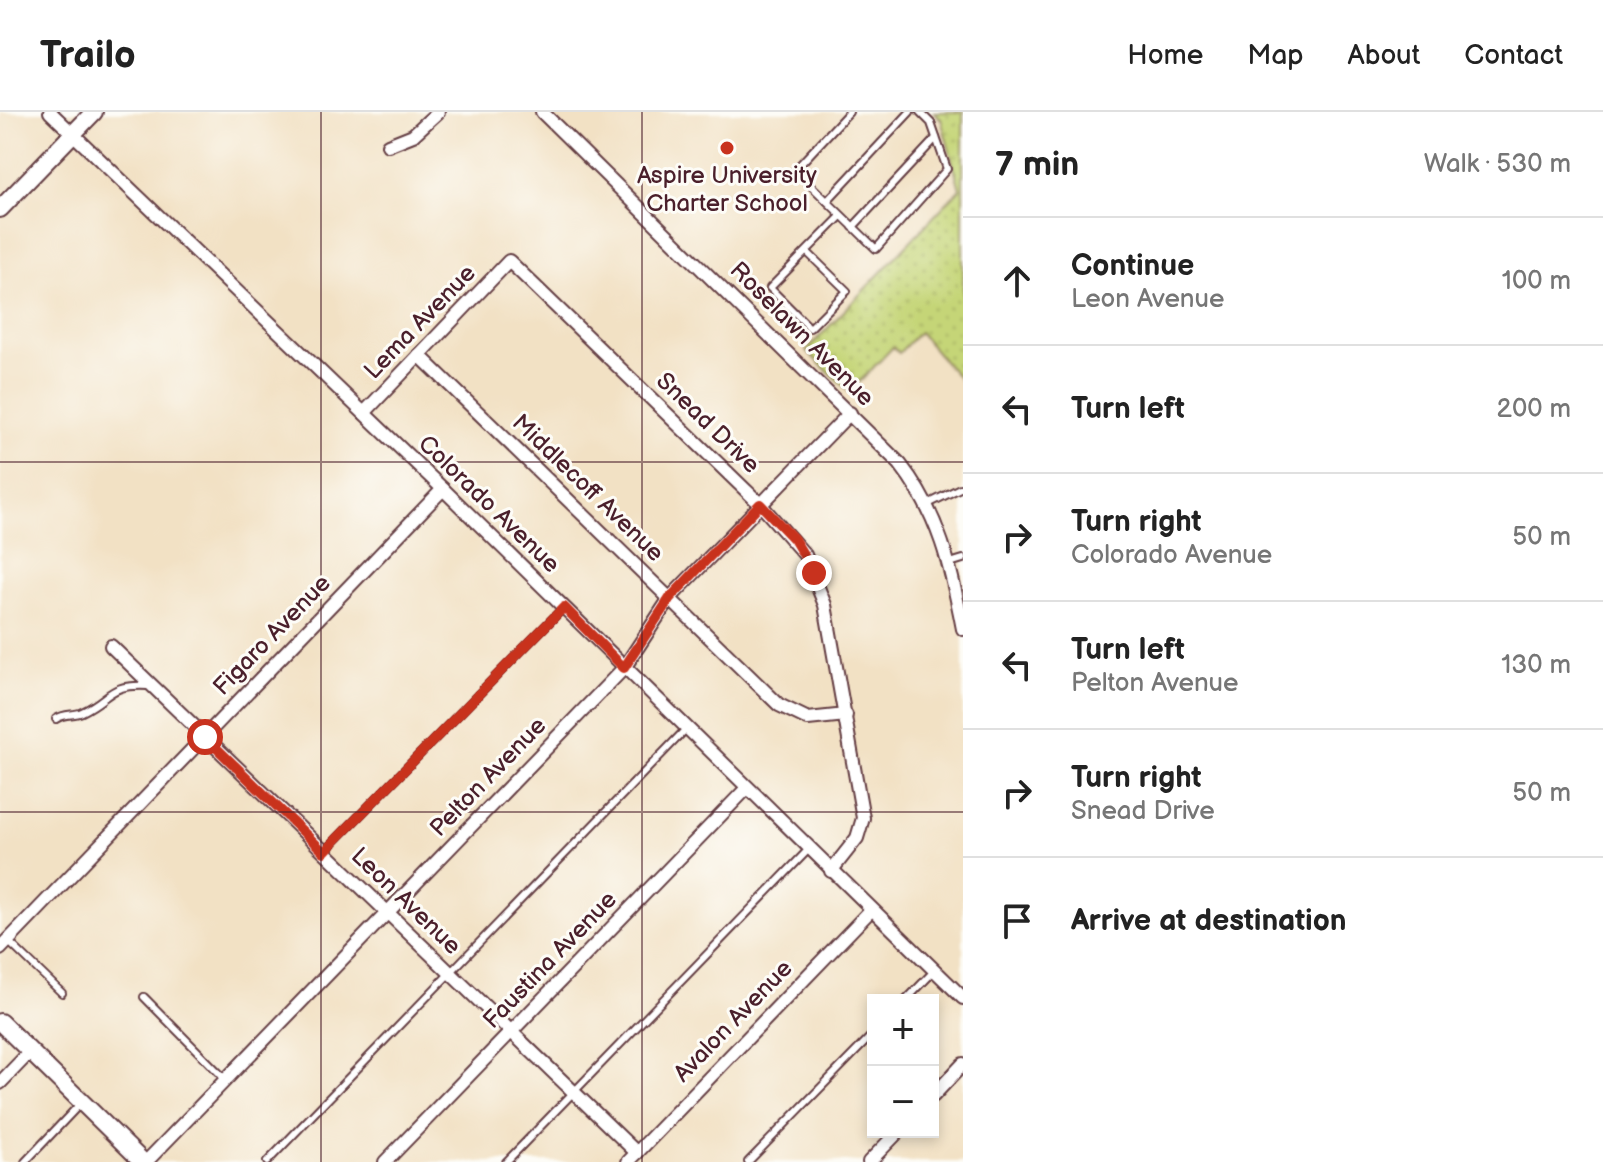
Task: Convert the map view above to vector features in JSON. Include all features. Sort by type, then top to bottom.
[{"type":"street","name":"Colorado Avenue","points":[[50,112],[443,489],[963,998]]},
{"type":"street","points":[[0,209],[94,112]]},
{"type":"street","points":[[388,145],[413,135],[438,112]]},
{"type":"street","name":"Roselawn Avenue","points":[[542,112],[900,464],[928,504],[956,561],[963,629]]},
{"type":"street","name":"Lema Avenue","points":[[364,413],[509,261]]},
{"type":"street","name":"Snead Drive","points":[[509,261],[760,504],[794,539],[814,573],[825,605],[863,818],[857,838],[831,871]]},
{"type":"street","name":"Middlecoff Avenue","points":[[419,355],[787,710],[808,719],[846,715]]},
{"type":"street","name":"Pelton Avenue","points":[[144,1162],[624,668],[670,598],[850,413]]},
{"type":"street","name":"Figaro Avenue","points":[[4,945],[443,489]]},
{"type":"street","name":"Leon Avenue","points":[[111,646],[573,1092],[633,1157]]},
{"type":"street","name":"Faustina Avenue","points":[[385,1162],[747,788]]},
{"type":"street","name":"Avalon Avenue","points":[[633,1157],[871,910]]},
{"type":"street","points":[[0,1022],[28,1054],[144,1162]]},
{"type":"street","points":[[0,1083],[28,1054]]},
{"type":"street","points":[[939,1090],[963,1064]]},
{"type":"street","points":[[869,1162],[892,1138]]},
{"type":"lane","points":[[849,112],[795,170],[876,249],[947,169],[931,123],[920,112]]},
{"type":"lane","points":[[827,201],[910,112]]},
{"type":"lane","points":[[853,227],[936,138]]},
{"type":"lane","points":[[807,252],[847,291],[810,328],[770,288],[841,216]]},
{"type":"lane","points":[[928,504],[960,488]]},
{"type":"lane","points":[[324,852],[564,607]]},
{"type":"lane","points":[[56,719],[79,714],[116,688],[152,686]]},
{"type":"lane","points":[[267,1162],[686,729]]},
{"type":"lane","points":[[506,1162],[809,849]]},
{"type":"lane","points":[[4,945],[62,993]]},
{"type":"lane","points":[[912,994],[935,970]]},
{"type":"lane","points":[[144,997],[225,1079]]},
{"type":"lane","points":[[748,1162],[867,1040]]},
{"type":"lane","points":[[25,1162],[80,1104]]},
{"type":"green space","points":[[934,112],[963,112],[963,383],[919,332],[899,353],[893,347],[850,392],[806,351],[960,189],[941,119]]},
{"type":"place","name":"Aspire University Charter School","points":[[727,148]]},
{"type":"route","points":[[205,737],[324,852],[564,607],[624,668],[670,598],[760,504],[794,539],[814,573]]}]
